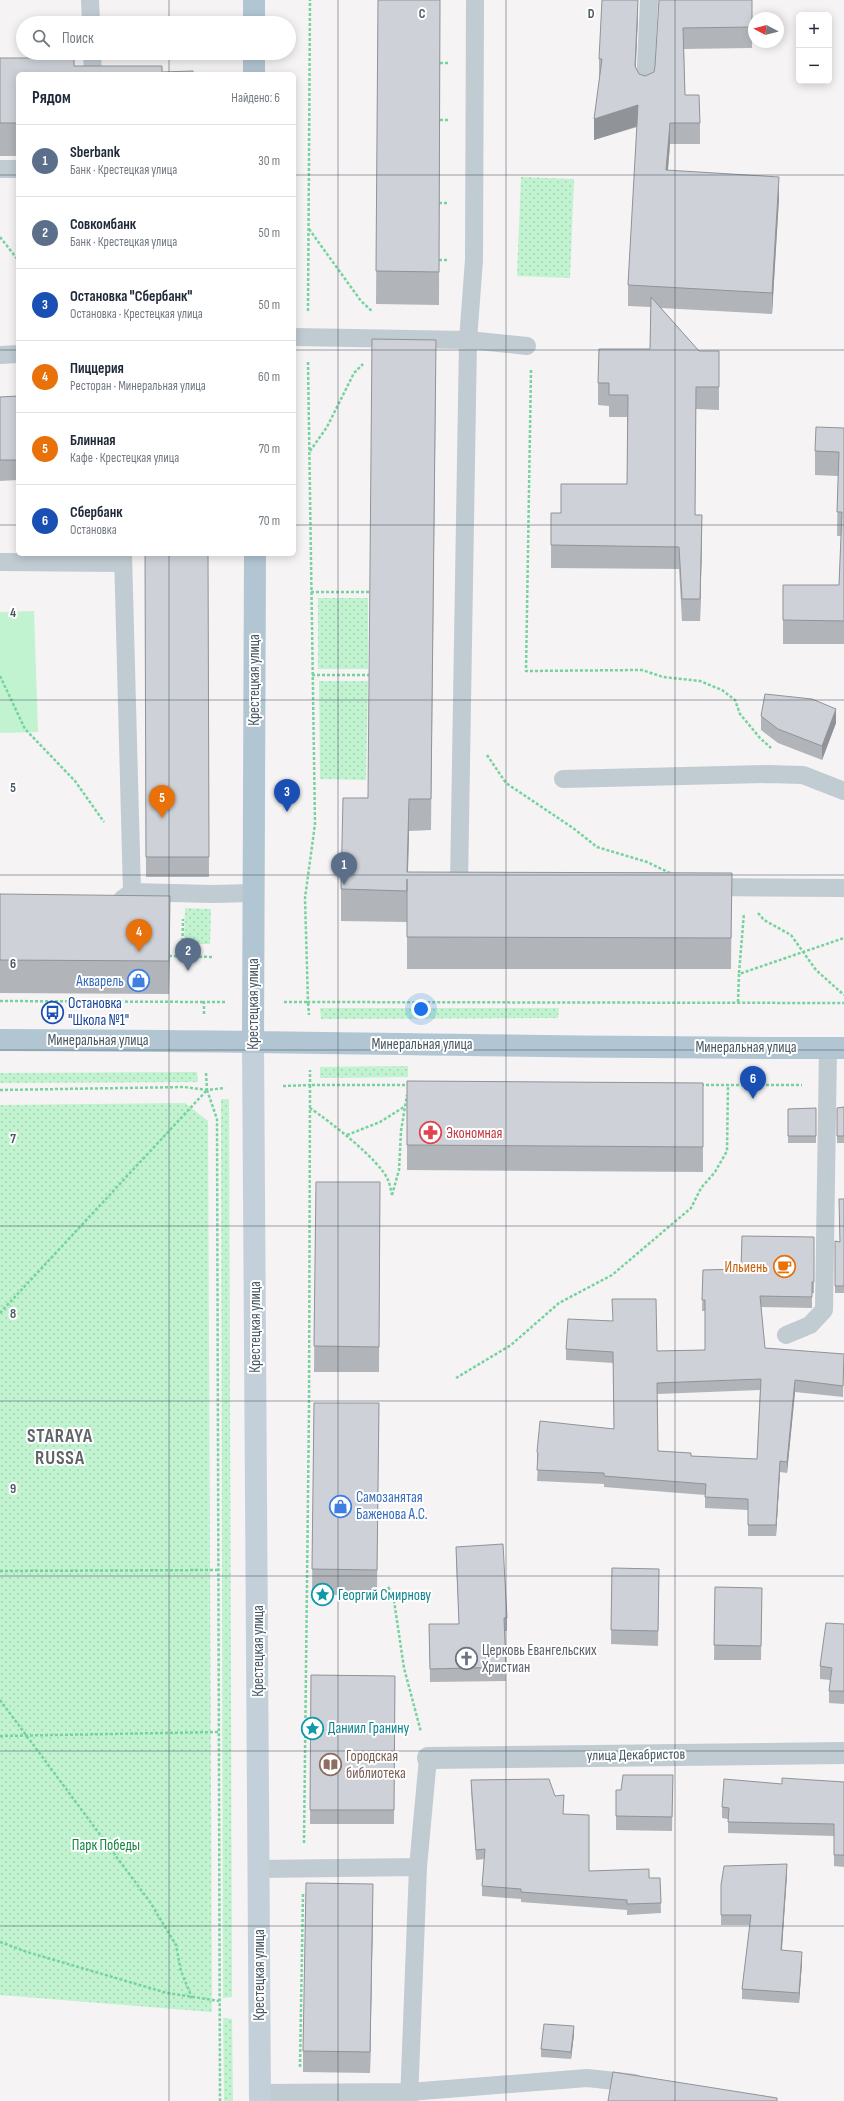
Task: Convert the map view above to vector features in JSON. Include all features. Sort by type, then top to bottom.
[{"type":"main road","points":[[254,0],[254,16]]},
{"type":"main road","points":[[254,60],[254,72]]},
{"type":"main road","name":"Крестецкая улица","points":[[255,556],[253,1042],[260,2097]]},
{"type":"main road","name":"Минеральная улица","points":[[0,1040],[205,1040],[253,1042],[836,1048]]},
{"type":"street","name":"улица Декабристов","points":[[428,1758],[844,1753]]},
{"type":"lane","points":[[90,0],[90,16]]},
{"type":"lane","points":[[475,0],[474,260],[468,340],[459,884],[490,885]]},
{"type":"lane","points":[[645,87],[649,0]]},
{"type":"lane","points":[[92,60],[93,72]]},
{"type":"lane","points":[[0,169],[16,169]]},
{"type":"lane","points":[[301,337],[387,340],[468,340],[527,346]]},
{"type":"lane","points":[[0,355],[16,354]]},
{"type":"lane","points":[[0,562],[123,558],[132,892]]},
{"type":"lane","points":[[563,779],[769,774],[803,775],[844,790]]},
{"type":"lane","points":[[694,887],[742,886],[844,888]]},
{"type":"lane","points":[[108,902],[116,902],[132,892],[253,892]]},
{"type":"lane","points":[[786,1335],[810,1325],[824,1310],[828,1086],[836,1048]]},
{"type":"lane","points":[[409,2097],[418,1867],[428,1758]]},
{"type":"lane","points":[[259,1869],[304,1870],[418,1867]]},
{"type":"lane","points":[[260,2097],[300,2094],[409,2097],[588,2078],[651,2084]]},
{"type":"path","points":[[309,1019],[305,898],[315,824],[309,452],[301,337],[308,229],[310,0]]},
{"type":"path","points":[[308,229],[361,302],[408,340]]},
{"type":"path","points":[[0,236],[16,257]]},
{"type":"path","points":[[309,452],[327,427],[354,373],[387,340]]},
{"type":"path","points":[[527,346],[532,373],[526,671],[642,670],[663,677],[700,681],[722,690],[735,700],[740,714],[760,738],[803,775]]},
{"type":"path","points":[[311,592],[370,592]]},
{"type":"path","points":[[312,675],[370,675]]},
{"type":"path","points":[[0,676],[25,729],[74,781],[130,858]]},
{"type":"path","points":[[462,719],[506,783],[573,828],[597,847],[647,862],[694,887]]},
{"type":"path","points":[[738,1002],[745,904],[742,886]]},
{"type":"path","points":[[182,956],[184,893]]},
{"type":"path","points":[[745,904],[756,911],[764,920],[791,935],[816,970],[844,995]]},
{"type":"path","points":[[739,974],[844,938]]},
{"type":"path","points":[[169,956],[213,957]]},
{"type":"path","points":[[0,1001],[227,1002]]},
{"type":"path","points":[[204,1002],[204,1015]]},
{"type":"path","points":[[284,1002],[844,1003]]},
{"type":"path","points":[[300,2094],[309,1409],[310,1067]]},
{"type":"path","points":[[206,1072],[207,1090],[217,1119],[217,1570],[220,2101]]},
{"type":"path","points":[[456,1378],[511,1345],[559,1303],[612,1275],[691,1208],[701,1188],[715,1172],[727,1151],[728,1084]]},
{"type":"path","points":[[696,1085],[728,1084],[828,1086]]},
{"type":"path","points":[[310,1107],[365,1152],[388,1179],[392,1195],[399,1170],[404,1107],[410,1085]]},
{"type":"path","points":[[283,1086],[418,1085]]},
{"type":"path","points":[[0,1090],[184,1088],[207,1090],[225,1088]]},
{"type":"path","points":[[0,1314],[207,1090]]},
{"type":"path","points":[[346,1136],[374,1126],[404,1107]]},
{"type":"path","points":[[0,1571],[217,1570]]},
{"type":"path","points":[[388,1587],[393,1594],[404,1668],[428,1758]]},
{"type":"path","points":[[0,1700],[150,1902],[176,1945],[181,1971],[192,1998]]},
{"type":"path","points":[[0,1736],[218,1732]]},
{"type":"path","points":[[0,1942],[27,1952],[167,1993],[219,2001]]},
{"type":"green space","points":[[521,177],[574,179],[570,278],[517,276]]},
{"type":"green space","points":[[318,598],[368,598],[368,669],[318,669]]},
{"type":"green space","points":[[34,611],[38,732],[0,733],[0,612]]},
{"type":"green space","points":[[319,681],[368,681],[366,780],[320,779]]},
{"type":"green space","points":[[185,908],[211,909],[210,944],[184,944]]},
{"type":"green space","points":[[320,1008],[559,1008],[558,1018],[321,1019]]},
{"type":"green space","points":[[408,1066],[408,1077],[320,1078],[320,1067]]},
{"type":"green space","points":[[197,1072],[198,1082],[0,1083],[0,1073]]},
{"type":"green space","points":[[221,1099],[229,1099],[232,1997],[223,1998]]},
{"type":"green space","name":"Парк Победы","points":[[185,1103],[208,1121],[212,2012],[0,1995],[0,1105]]},
{"type":"green space","points":[[223,2018],[232,2019],[233,2101],[224,2101]]},
{"type":"building","points":[[378,0],[440,0],[439,272],[376,271]]},
{"type":"building","points":[[602,0],[638,0],[635,66],[639,74],[645,76],[654,72],[659,0],[752,0],[752,12],[748,12],[748,27],[683,28],[685,95],[699,95],[700,123],[670,123],[666,170],[779,177],[772,293],[628,285],[638,105],[594,119],[602,59],[599,59]]},
{"type":"building","points":[[0,58],[16,58],[16,60],[74,60],[74,66],[162,66],[162,72],[16,72],[16,123],[0,123]]},
{"type":"building","points":[[193,71],[193,72],[162,72]]},
{"type":"building","points":[[651,297],[699,351],[719,351],[719,387],[696,387],[695,515],[702,515],[700,599],[682,599],[679,547],[551,545],[551,513],[561,513],[561,484],[627,484],[628,395],[609,395],[609,383],[598,383],[599,349],[650,349]]},
{"type":"building","points":[[372,339],[436,340],[431,799],[409,799],[407,872],[732,873],[731,938],[407,937],[407,891],[341,889],[343,798],[368,798]]},
{"type":"building","points":[[16,396],[16,460],[0,460],[0,397]]},
{"type":"building","points":[[816,427],[844,428],[844,621],[783,620],[783,585],[839,585],[842,512],[837,512],[839,452],[815,451]]},
{"type":"building","points":[[145,556],[208,556],[209,857],[146,857]]},
{"type":"building","points":[[765,694],[812,699],[836,709],[822,746],[778,729],[761,716]]},
{"type":"building","points":[[0,894],[170,896],[169,961],[0,960]]},
{"type":"building","points":[[407,1081],[703,1083],[703,1147],[407,1145]]},
{"type":"building","points":[[844,1107],[844,1136],[837,1136],[837,1108]]},
{"type":"building","points":[[816,1108],[816,1136],[788,1136],[788,1109]]},
{"type":"building","points":[[316,1182],[380,1182],[379,1347],[314,1346]]},
{"type":"building","points":[[839,1199],[844,1199],[844,1286],[835,1286],[835,1241],[840,1242]]},
{"type":"building","points":[[742,1236],[814,1237],[814,1282],[812,1282],[812,1297],[760,1296],[765,1348],[844,1354],[843,1386],[795,1380],[787,1462],[780,1461],[776,1525],[748,1525],[748,1499],[705,1497],[706,1484],[604,1476],[604,1473],[537,1470],[540,1421],[614,1429],[613,1352],[566,1349],[568,1319],[613,1321],[612,1299],[656,1299],[657,1351],[705,1350],[705,1300],[702,1300],[703,1270],[741,1269]],"holes":[[[761,1379],[757,1459],[691,1456],[691,1453],[658,1451],[657,1383]]]},
{"type":"building","points":[[314,1403],[379,1403],[377,1570],[312,1569]]},
{"type":"building","points":[[503,1544],[507,1618],[504,1618],[506,1667],[430,1669],[429,1624],[459,1624],[456,1547]]},
{"type":"building","points":[[612,1568],[659,1569],[658,1631],[611,1630]]},
{"type":"building","points":[[715,1587],[762,1588],[761,1646],[714,1645]]},
{"type":"building","points":[[826,1623],[844,1624],[844,1691],[829,1691],[832,1668],[820,1666]]},
{"type":"building","points":[[311,1675],[395,1676],[394,1810],[310,1810]]},
{"type":"building","points":[[623,1775],[673,1775],[672,1817],[616,1816],[616,1790],[621,1790]]},
{"type":"building","points":[[782,1778],[844,1782],[844,1855],[834,1855],[834,1824],[728,1822],[729,1808],[722,1807],[724,1779],[782,1784]]},
{"type":"building","points":[[549,1779],[555,1796],[564,1795],[563,1814],[589,1815],[589,1871],[649,1869],[649,1878],[660,1878],[661,1903],[627,1904],[627,1900],[521,1892],[521,1889],[482,1886],[485,1849],[476,1850],[471,1780]]},
{"type":"building","points":[[787,1864],[781,1950],[802,1952],[799,1993],[742,1989],[751,1915],[721,1915],[721,1885],[724,1866]]},
{"type":"building","points":[[306,1883],[373,1884],[370,2052],[303,2051]]},
{"type":"building","points":[[544,2024],[574,2026],[571,2052],[541,2049]]},
{"type":"building","points":[[613,2072],[777,2098],[777,2101],[608,2101]]},
{"type":"place","name":"Остановка \"Сбербанк\"","points":[[287,812]]},
{"type":"place","name":"Блинная","points":[[162,818]]},
{"type":"place","name":"Sberbank","points":[[344,885]]},
{"type":"place","name":"Пиццерия","points":[[139,952]]},
{"type":"place","name":"Совкомбанк","points":[[188,971]]},
{"type":"place","name":"Акварель","points":[[139,981]]},
{"type":"place","name":"Остановка \"Школа №1\"","points":[[53,1012]]},
{"type":"place","name":"Сбербанк","points":[[753,1099]]},
{"type":"place","name":"Экономная","points":[[430,1133]]},
{"type":"place","name":"Ильиень","points":[[784,1267]]},
{"type":"place","name":"Самозанятая Баженова А.С.","points":[[341,1506]]},
{"type":"place","name":"Георгий Смирнову","points":[[322,1595]]},
{"type":"place","name":"Церковь Евангельских Христиан","points":[[467,1659]]},
{"type":"place","name":"Даниил Гранину","points":[[313,1728]]},
{"type":"place","name":"Городская библиотека","points":[[331,1765]]},
{"type":"district","name":"STARAYA RUSSA","points":[[60,1447]]}]
